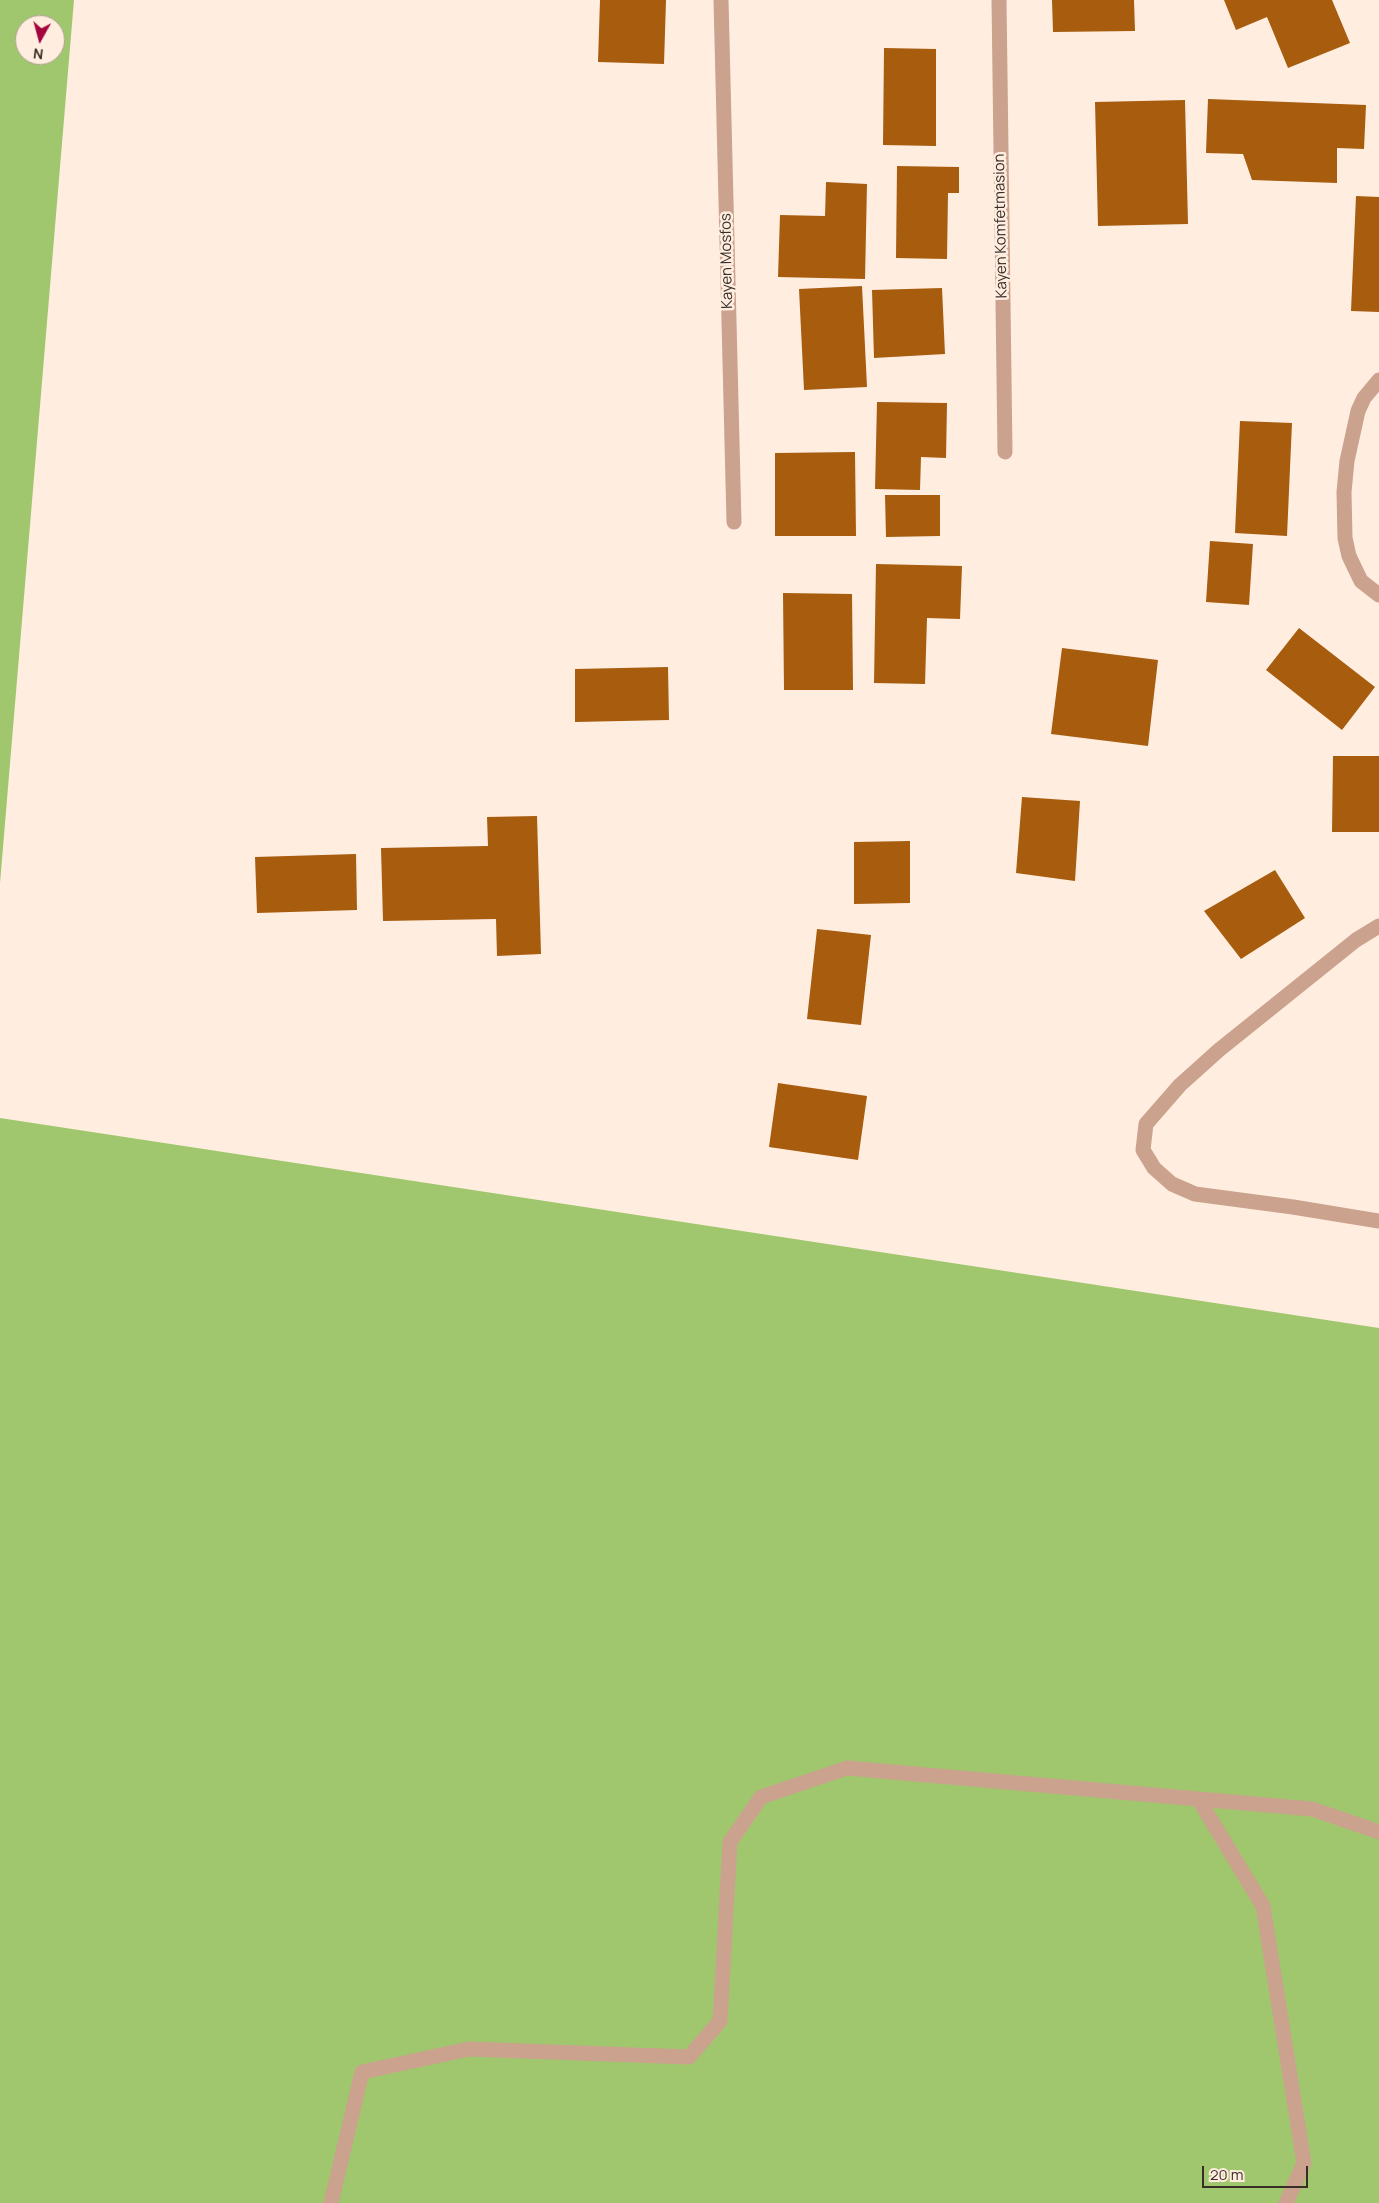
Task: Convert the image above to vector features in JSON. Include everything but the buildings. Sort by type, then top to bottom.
[{"type":"street","name":"Kayen Mosfos","points":[[721,0],[734,522]]},
{"type":"street","name":"Kayen Komfetmasion","points":[[999,0],[1005,452]]},
{"type":"street","points":[[1379,380],[1364,398],[1358,411],[1347,460],[1344,492],[1345,538],[1348,556],[1361,581],[1379,595]]},
{"type":"street","points":[[1379,926],[1356,940],[1219,1050],[1180,1085],[1146,1124],[1143,1150],[1154,1168],[1172,1184],[1195,1194],[1379,1220]]},
{"type":"street","points":[[331,2203],[362,2072],[469,2050],[689,2057],[720,2021],[730,1842],[761,1797],[847,1768],[1312,1810],[1379,1832]]},
{"type":"street","points":[[1199,1800],[1263,1906],[1304,2163],[1286,2203]]},
{"type":"green space","points":[[0,0],[74,0],[0,883]]},
{"type":"green space","points":[[0,1118],[1379,1328],[1379,2203],[0,2203]]}]
